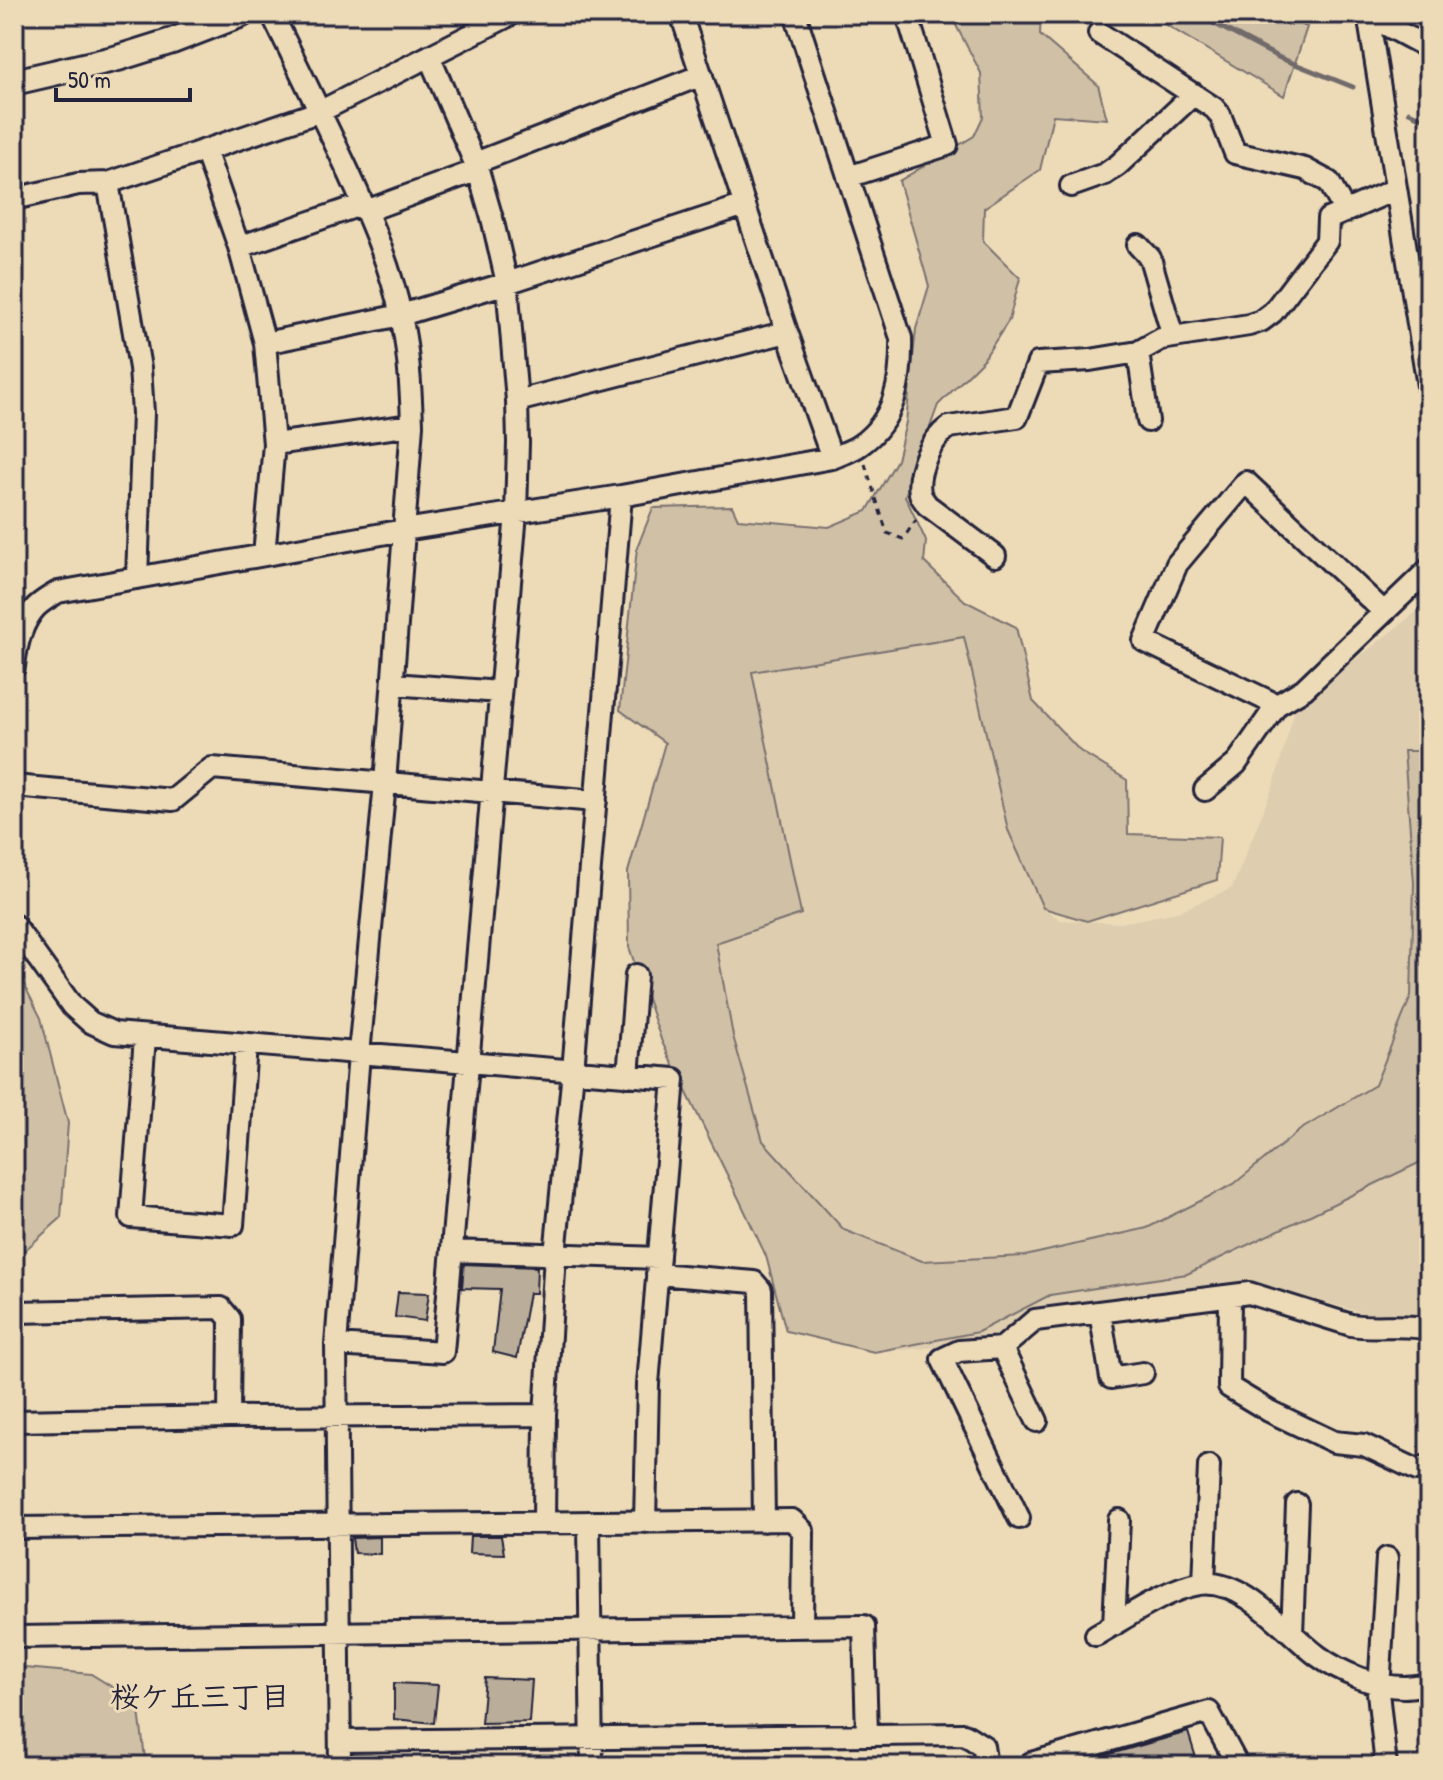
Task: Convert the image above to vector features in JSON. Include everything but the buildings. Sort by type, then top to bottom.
[{"type":"main road","points":[[14,82],[118,58],[242,14]]},
{"type":"street","points":[[272,14],[365,208],[401,315],[410,372],[412,425],[393,684],[336,1345],[340,1766]]},
{"type":"street","points":[[14,199],[78,184],[108,183],[321,111],[512,14]]},
{"type":"street","points":[[681,14],[832,458]]},
{"type":"street","points":[[14,667],[16,646],[23,627],[36,607],[58,592],[832,458],[859,445],[877,429],[890,411],[898,388],[901,338],[795,14]]},
{"type":"street","points":[[848,177],[947,145],[907,14]]},
{"type":"street","points":[[1368,15],[1429,48]]},
{"type":"street","points":[[1368,15],[1429,392]]},
{"type":"street","points":[[1099,33],[1194,94],[1220,115],[1235,153],[1305,169],[1329,182],[1345,212]]},
{"type":"street","points":[[336,1345],[443,1352],[516,513],[517,401],[507,283],[476,167],[429,56]]},
{"type":"street","points":[[239,247],[365,208],[476,167],[702,75]]},
{"type":"street","points":[[1071,186],[1105,174],[1118,165],[1194,94]]},
{"type":"street","points":[[205,150],[239,247],[265,343],[274,444],[264,555]]},
{"type":"street","points":[[108,183],[140,368],[143,413],[137,578]]},
{"type":"street","points":[[995,556],[927,505],[920,493],[921,463],[943,431],[949,427],[1017,417],[1038,363],[1090,360],[1138,352],[1161,339],[1261,321],[1273,312],[1327,241],[1328,219],[1396,189]]},
{"type":"street","points":[[265,343],[401,315],[745,205]]},
{"type":"street","points":[[1138,245],[1150,258],[1173,337]]},
{"type":"street","points":[[517,401],[787,332]]},
{"type":"street","points":[[1138,352],[1148,421]]},
{"type":"street","points":[[274,444],[412,425]]},
{"type":"street","points":[[1277,705],[1144,641],[1177,564],[1246,482],[1384,612]]},
{"type":"street","points":[[544,1523],[545,1415],[555,1255],[621,496]]},
{"type":"street","points":[[1205,790],[1236,764],[1277,705],[1304,689],[1429,569]]},
{"type":"street","points":[[393,684],[500,692]]},
{"type":"street","points":[[14,786],[173,800],[212,768],[596,801]]},
{"type":"street","points":[[14,925],[72,1006],[90,1022],[114,1033],[674,1079],[648,1384],[645,1522]]},
{"type":"street","points":[[628,1076],[636,975]]},
{"type":"street","points":[[145,1037],[131,1217],[233,1225],[246,1045]]},
{"type":"street","points":[[452,1251],[555,1255],[658,1266],[754,1282],[761,1290],[764,1521]]},
{"type":"street","points":[[1019,1518],[942,1359],[959,1351],[1002,1348],[1035,1320],[1249,1293],[1351,1325],[1398,1325],[1429,1329]]},
{"type":"street","points":[[1230,1296],[1229,1387],[1269,1411],[1334,1442],[1364,1445],[1417,1470],[1429,1465]]},
{"type":"street","points":[[14,1312],[221,1308],[230,1319],[229,1417]]},
{"type":"street","points":[[1100,1312],[1111,1378],[1143,1373]]},
{"type":"street","points":[[1002,1348],[1037,1421]]},
{"type":"street","points":[[14,1421],[545,1415]]},
{"type":"street","points":[[1204,1583],[1209,1466]]},
{"type":"street","points":[[1292,1634],[1297,1504]]},
{"type":"street","points":[[14,1528],[792,1520],[803,1531],[802,1627]]},
{"type":"street","points":[[1119,1520],[1105,1630],[1179,1588],[1204,1583],[1223,1586],[1244,1595],[1320,1658],[1348,1674],[1403,1687],[1429,1684]]},
{"type":"street","points":[[589,1522],[592,1766]]},
{"type":"street","points":[[1386,1766],[1377,1683],[1387,1558]]},
{"type":"street","points":[[14,1637],[864,1626],[867,1735]]},
{"type":"street","points":[[1032,1766],[1031,1763],[1209,1712],[1238,1766]]},
{"type":"street","points":[[340,1741],[964,1734],[983,1746],[986,1766]]},
{"type":"path","points":[[859,445],[887,533],[903,539],[927,505]]},
{"type":"shaded area","points":[[950,14],[1041,14],[1040,35],[1098,85],[1107,119],[1053,115],[1040,170],[984,208],[983,241],[1020,278],[1009,320],[983,360],[938,405],[905,496],[926,541],[924,562],[965,601],[1016,627],[1033,701],[1080,751],[1127,780],[1128,834],[1220,837],[1217,880],[1087,921],[1043,908],[1008,830],[964,637],[752,672],[801,914],[716,943],[733,1036],[763,1141],[844,1230],[922,1261],[1025,1256],[1147,1228],[1234,1184],[1300,1130],[1375,1085],[1411,996],[1414,883],[1404,751],[1429,751],[1429,1158],[1187,1274],[1050,1295],[978,1332],[874,1352],[786,1331],[766,1256],[662,1042],[629,947],[628,872],[665,743],[620,710],[637,548],[653,508],[732,506],[738,519],[829,527],[867,511],[897,460],[906,422],[916,329],[929,286],[899,181],[974,136],[983,117],[981,73]]},
{"type":"shaded area","points":[[1148,14],[1277,14],[1307,27],[1284,96]]},
{"type":"shaded area","points":[[1429,602],[1429,1319],[1379,1317],[1246,1281],[1025,1315],[996,1340],[874,1352],[757,1171],[716,943],[730,675],[980,635],[1043,908],[1061,920],[1121,923],[1177,912],[1232,888],[1274,784],[1296,706]]},
{"type":"shaded area","points":[[14,965],[41,1018],[68,1123],[61,1218],[14,1260]]},
{"type":"shaded area","points":[[14,1667],[91,1674],[138,1703],[146,1766],[14,1766]]},
{"type":"waterway","points":[[1196,14],[1280,58],[1353,87]]},
{"type":"waterway","points":[[1409,112],[1429,121]]},
{"type":"district","name":"桜ケ丘三丁目","points":[[200,1696]]}]
